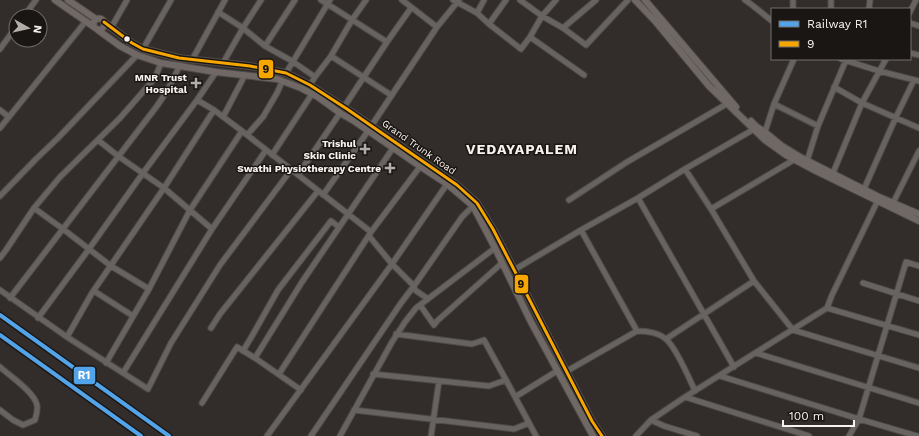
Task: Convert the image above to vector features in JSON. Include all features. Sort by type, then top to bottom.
[{"type":"main road","points":[[55,0],[120,46],[136,55],[161,63],[216,72],[277,79],[302,88],[340,113],[369,128],[392,148],[422,164],[447,184],[473,206],[556,369],[593,436]]},
{"type":"main road","points":[[68,0],[76,2],[96,19],[100,18],[104,22],[103,28],[96,28]]},
{"type":"main road","points":[[635,0],[655,21],[709,86],[755,128],[765,140],[786,155],[807,161],[864,189],[878,199],[893,203],[919,214]]},
{"type":"main road","points":[[645,0],[729,103]]},
{"type":"main road","points":[[96,19],[93,23],[96,28]]},
{"type":"main road","name":"Grand Trunk Road","points":[[104,22],[132,43],[143,49],[179,58],[250,66],[286,73],[310,85],[344,107],[369,128],[422,164],[457,185],[477,202],[493,229],[592,421],[602,436]]},
{"type":"main road","points":[[755,128],[765,132],[797,158],[919,221]]},
{"type":"main road","points":[[556,369],[562,362]]},
{"type":"main road","points":[[563,381],[568,374]]},
{"type":"street","points":[[111,28],[127,0]]},
{"type":"street","points":[[143,49],[171,0]]},
{"type":"street","points":[[192,60],[225,0]]},
{"type":"street","points":[[223,63],[261,0]]},
{"type":"street","points":[[265,46],[295,0]]},
{"type":"street","points":[[321,0],[329,2],[352,20],[387,42]]},
{"type":"street","points":[[310,85],[331,56],[352,20],[366,0]]},
{"type":"street","points":[[402,0],[437,27]]},
{"type":"street","points":[[477,13],[484,0]]},
{"type":"street","points":[[489,24],[506,0]]},
{"type":"street","points":[[520,0],[542,16],[564,28],[586,45],[628,0]]},
{"type":"street","points":[[323,195],[456,1],[477,13],[522,49],[542,16],[556,0]]},
{"type":"street","points":[[564,28],[596,0]]},
{"type":"street","points":[[744,0],[752,2],[771,20]]},
{"type":"street","points":[[911,10],[915,0]]},
{"type":"street","points":[[286,73],[329,2]]},
{"type":"street","points":[[344,107],[411,8]]},
{"type":"street","points":[[218,12],[244,28],[265,46],[292,61],[315,77]]},
{"type":"street","points":[[0,128],[86,21]]},
{"type":"street","points":[[530,37],[584,75]]},
{"type":"street","points":[[0,49],[8,38]]},
{"type":"street","points":[[0,196],[58,138],[136,55]]},
{"type":"street","points":[[331,56],[391,95]]},
{"type":"street","points":[[765,132],[774,104],[794,60]]},
{"type":"street","points":[[807,161],[818,126],[844,60],[879,71],[917,80],[896,117],[864,189]]},
{"type":"street","points":[[864,66],[865,60]]},
{"type":"street","points":[[833,173],[862,103],[885,60]]},
{"type":"street","points":[[0,258],[34,208],[60,177],[120,118],[155,78],[161,63]]},
{"type":"street","points":[[10,298],[157,106],[180,65]]},
{"type":"street","points":[[38,318],[216,72]]},
{"type":"street","points":[[223,117],[245,75]]},
{"type":"street","points":[[247,135],[263,117],[282,82]]},
{"type":"street","points":[[834,87],[862,103],[919,128]]},
{"type":"street","points":[[272,155],[312,94]]},
{"type":"street","points":[[197,100],[214,110],[242,131],[348,214],[370,234],[392,264],[414,286],[415,290],[428,300]]},
{"type":"street","points":[[569,200],[627,162],[729,103]]},
{"type":"street","points":[[774,104],[818,126]]},
{"type":"street","points":[[0,110],[9,117]]},
{"type":"street","points":[[67,338],[94,291],[164,188],[214,110]]},
{"type":"street","points":[[298,175],[340,113]]},
{"type":"street","points":[[514,270],[755,128]]},
{"type":"street","points":[[106,363],[148,289],[190,210],[242,131]]},
{"type":"street","points":[[98,140],[164,188],[212,229]]},
{"type":"street","points":[[254,358],[302,282],[392,148]]},
{"type":"street","points":[[123,373],[212,229],[266,150]]},
{"type":"street","points":[[893,203],[919,151]]},
{"type":"street","points":[[711,209],[797,158]]},
{"type":"street","points":[[279,374],[370,234],[422,164]]},
{"type":"street","points":[[684,169],[711,209],[754,281],[793,330],[919,368]]},
{"type":"street","points":[[0,290],[67,338],[148,389],[171,343],[220,265],[291,170]]},
{"type":"street","points":[[267,436],[392,264],[447,184]]},
{"type":"street","points":[[211,328],[220,314],[318,191]]},
{"type":"street","points":[[638,198],[734,367]]},
{"type":"street","points":[[636,436],[651,420],[685,397],[827,308],[832,294],[878,199]]},
{"type":"street","points":[[311,436],[400,303],[414,286],[462,216],[473,206]]},
{"type":"street","points":[[34,208],[111,266],[148,289]]},
{"type":"street","points":[[243,351],[278,290],[331,221],[339,227]]},
{"type":"street","points":[[581,230],[637,331]]},
{"type":"street","points":[[0,246],[6,250]]},
{"type":"street","points":[[340,436],[396,334],[416,308],[495,248]]},
{"type":"street","points":[[849,436],[859,419],[906,262],[919,266]]},
{"type":"street","points":[[420,305],[434,325],[502,263]]},
{"type":"street","points":[[666,339],[754,281]]},
{"type":"street","points":[[863,283],[919,301]]},
{"type":"street","points":[[94,291],[133,316]]},
{"type":"street","points":[[827,308],[919,334]]},
{"type":"street","points":[[568,374],[637,331],[649,331],[666,339],[673,348],[695,391]]},
{"type":"street","points":[[396,334],[472,344],[484,340],[536,436]]},
{"type":"street","points":[[202,403],[237,347],[301,390]]},
{"type":"street","points":[[756,353],[919,403]]},
{"type":"street","points":[[0,367],[16,379],[27,390],[35,399],[38,406],[35,420],[23,425],[13,420],[0,410]]},
{"type":"street","points":[[515,397],[556,369]]},
{"type":"street","points":[[374,374],[489,386],[506,380]]},
{"type":"street","points":[[720,376],[917,436]]},
{"type":"street","points":[[431,436],[439,381]]},
{"type":"street","points":[[685,397],[809,436]]},
{"type":"street","points":[[354,410],[514,429],[529,423]]},
{"type":"street","points":[[651,420],[664,426],[697,436]]},
{"type":"railway","points":[[0,335],[141,436]]},
{"type":"rail line","name":"R1","points":[[0,315],[169,436]]},
{"type":"rail line","name":"R1","points":[[0,335],[141,436]]},
{"type":"transit line","name":"9","points":[[104,22],[132,43],[143,49],[179,58],[250,66],[286,73],[310,85],[347,109],[457,185],[477,203],[493,229],[592,421],[602,436]]},
{"type":"place","name":"MNR Trust Hospital","points":[[196,83]]},
{"type":"place","name":"Trishul Skin Clinic","points":[[365,149]]},
{"type":"place","name":"Swathi Physiotherapy Centre","points":[[390,168]]},
{"type":"district","name":"VEDAYAPALEM","points":[[522,149]]}]
